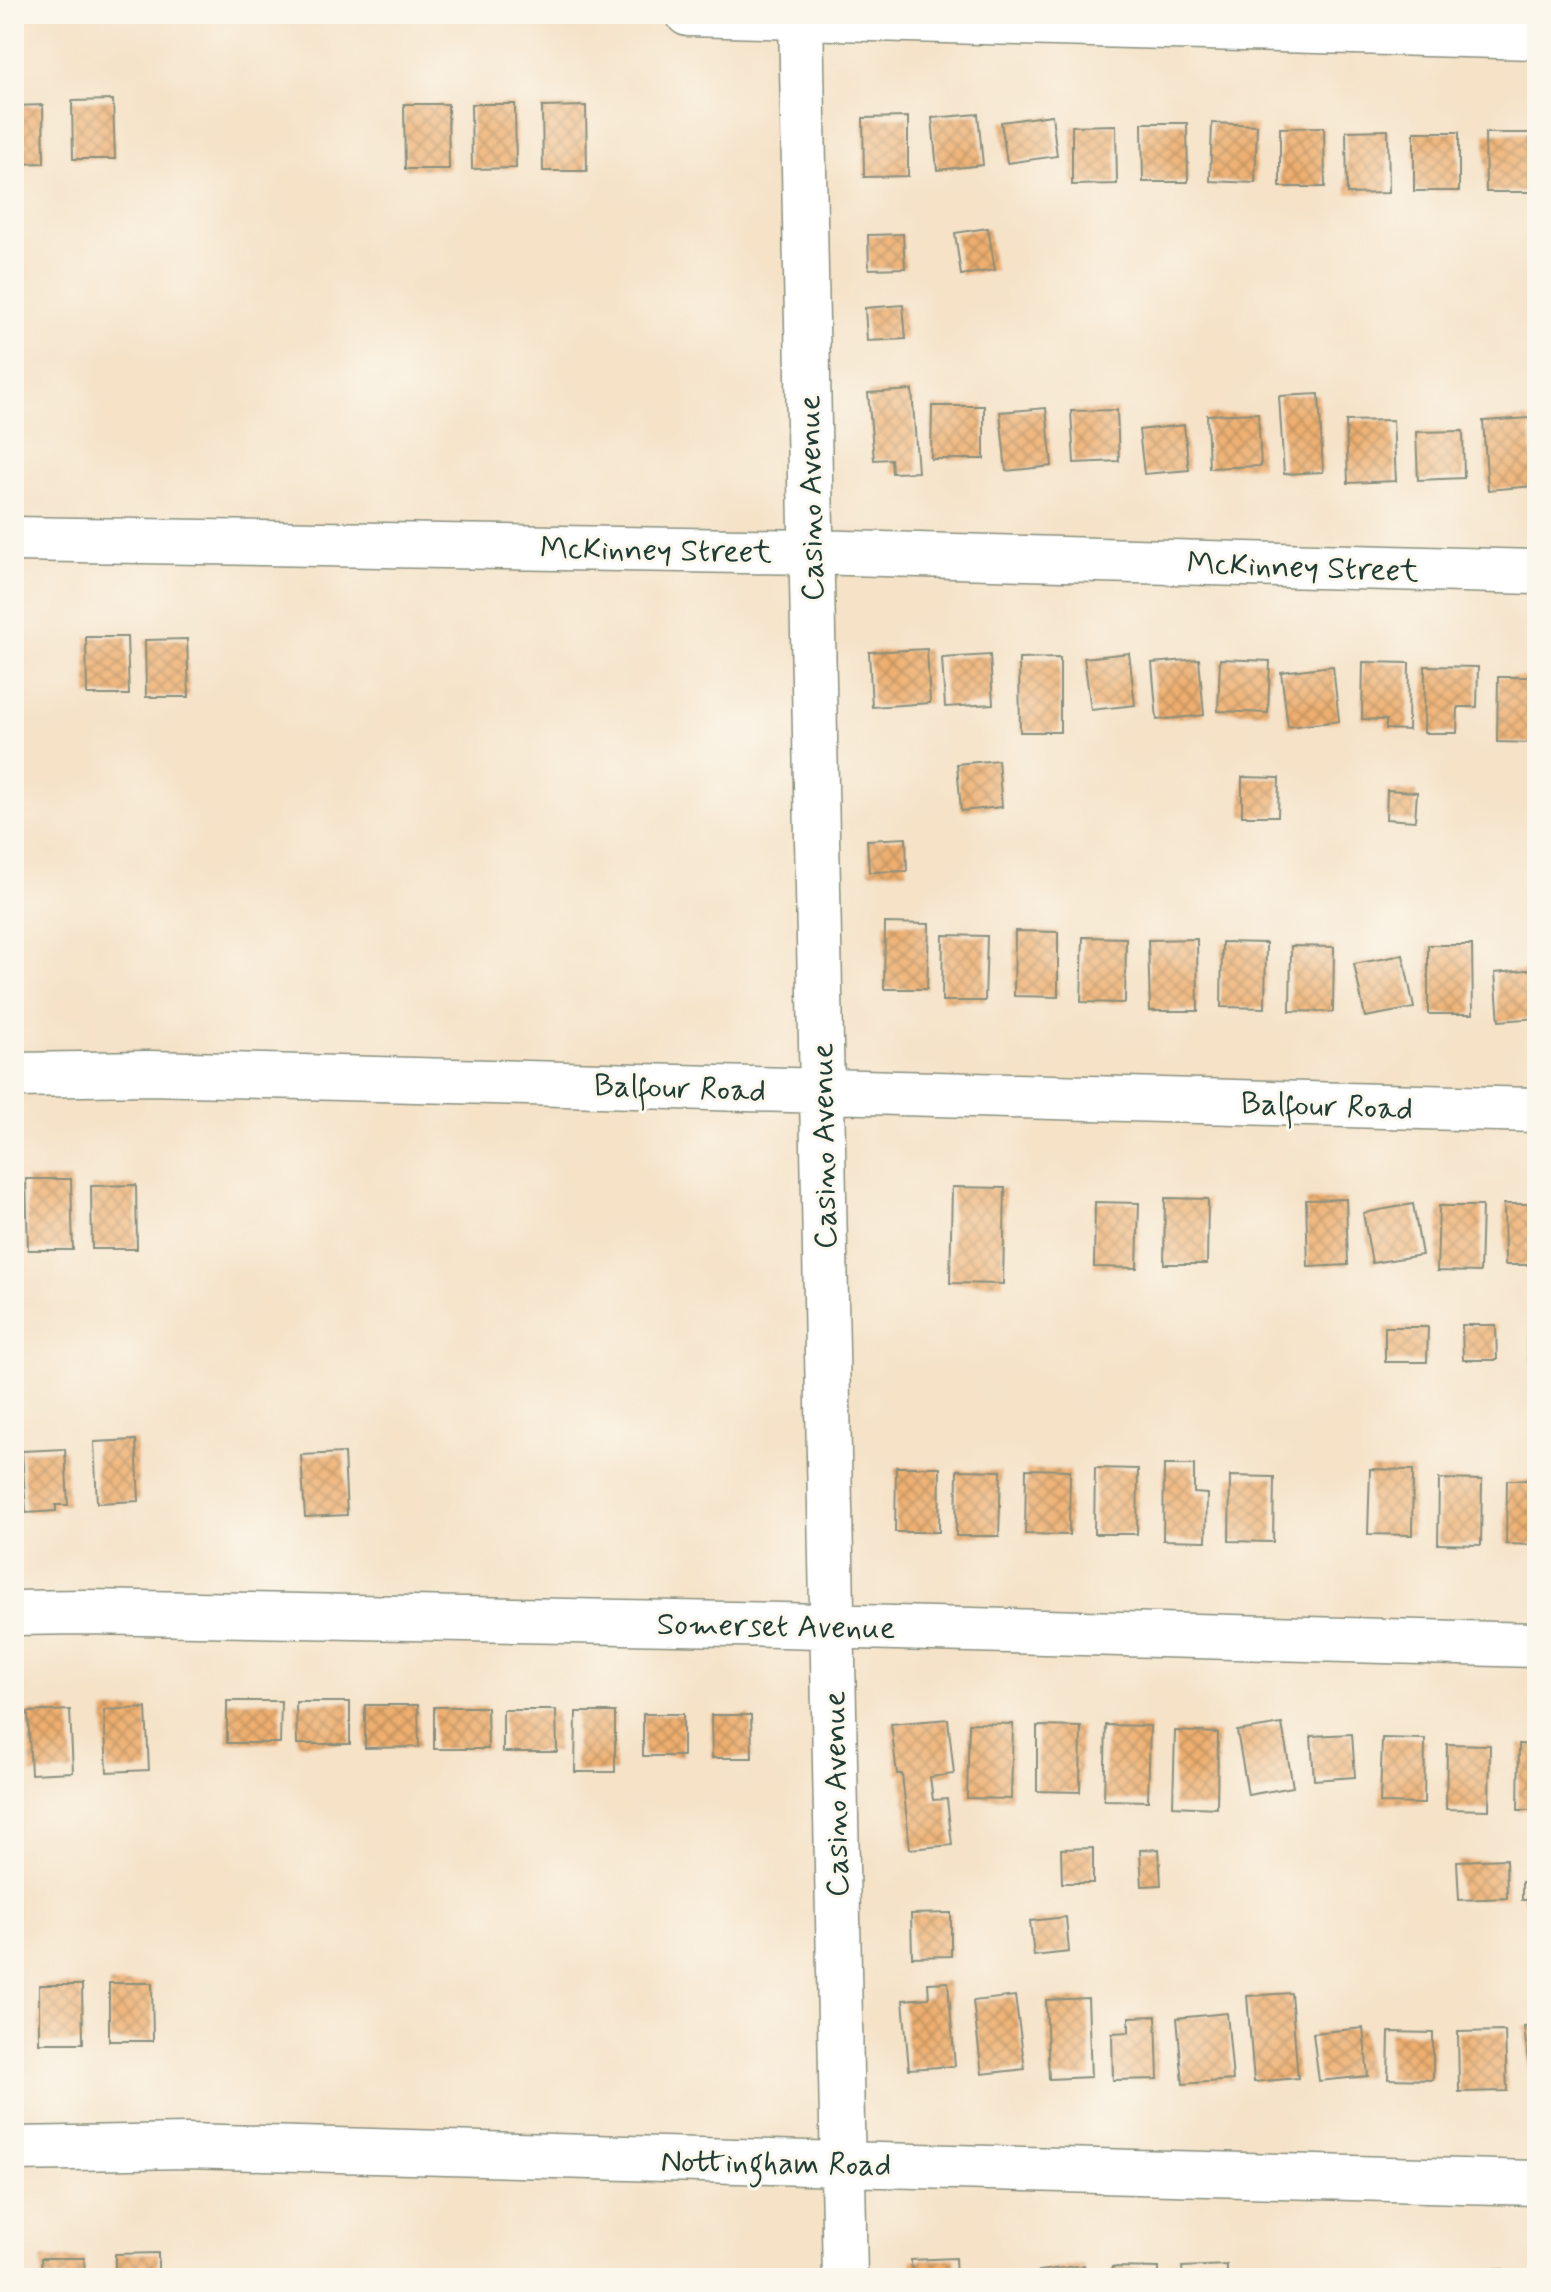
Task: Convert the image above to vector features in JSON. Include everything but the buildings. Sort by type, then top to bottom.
[{"type":"street","points":[[688,14],[1537,37]]},
{"type":"street","name":"Casino Avenue","points":[[801,15],[845,2278]]},
{"type":"street","name":"McKinney Street","points":[[14,539],[811,552],[1537,572]]},
{"type":"street","name":"Balfour Road","points":[[14,1075],[150,1073],[1537,1110]]},
{"type":"street","name":"Somerset Avenue","points":[[14,1613],[832,1626],[1537,1645]]},
{"type":"street","name":"Nottingham Road","points":[[14,2149],[187,2146],[1537,2183]]}]
